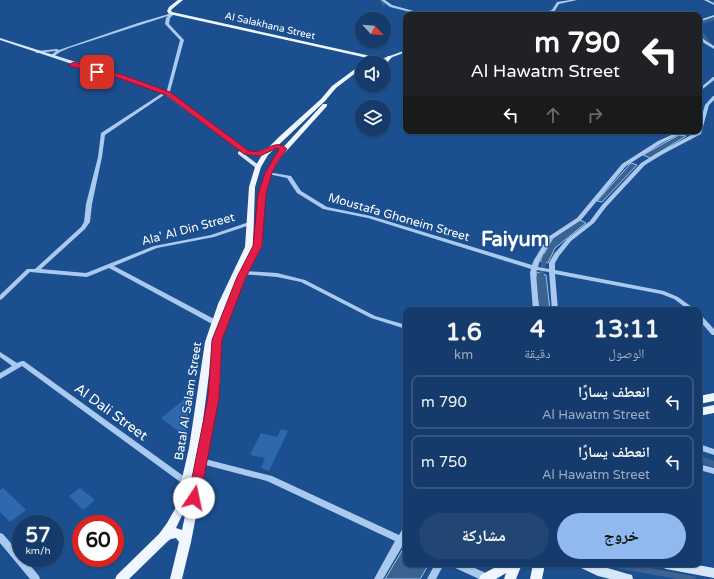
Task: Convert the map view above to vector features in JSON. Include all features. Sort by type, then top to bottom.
[{"type":"main road","points":[[172,14],[169,10],[181,0]]},
{"type":"main road","points":[[174,5],[176,12],[188,17]]},
{"type":"main road","name":"Al Salakhana Street","points":[[172,14],[349,53]]},
{"type":"main road","points":[[0,40],[165,94],[247,153],[258,154],[271,148],[280,146],[286,147]]},
{"type":"main road","points":[[12,45],[52,56],[72,64]]},
{"type":"main road","points":[[391,58],[403,52]]},
{"type":"main road","points":[[349,53],[358,56]]},
{"type":"main road","name":"Batal Al Salam Street","points":[[349,53],[355,56]]},
{"type":"main road","name":"Batal Al Salam Street","points":[[121,579],[162,538],[171,527],[180,509],[194,448],[209,342],[216,323],[256,251],[255,234],[261,198],[268,173],[286,147],[326,101],[334,87],[355,73]]},
{"type":"main road","name":"Batal Al Salam Street","points":[[176,579],[185,542],[214,398],[216,346],[226,307],[255,234],[251,222],[252,187],[258,167],[263,157],[278,141],[326,101]]},
{"type":"main road","points":[[193,114],[258,167]]},
{"type":"main road","points":[[278,141],[286,147]]},
{"type":"main road","points":[[202,391],[208,391],[215,386]]},
{"type":"main road","points":[[702,399],[714,397]]},
{"type":"main road","points":[[201,403],[204,399],[214,398]]},
{"type":"main road","points":[[702,411],[714,409]]},
{"type":"main road","points":[[180,509],[185,513],[191,510]]},
{"type":"main road","points":[[162,538],[175,532],[182,535],[185,542]]},
{"type":"main road","points":[[486,578],[506,567]]},
{"type":"main road","points":[[510,579],[515,567]]},
{"type":"main road","points":[[589,567],[598,571],[628,579]]},
{"type":"main road","points":[[682,567],[714,573]]},
{"type":"street","points":[[383,0],[391,6],[414,12]]},
{"type":"street","points":[[549,12],[553,11],[558,3],[575,0]]},
{"type":"street","points":[[706,0],[714,4]]},
{"type":"street","points":[[52,56],[55,53],[65,49],[172,14]]},
{"type":"street","points":[[0,298],[29,270],[37,270],[83,228],[87,222],[89,204],[104,134],[165,94],[182,40],[168,24],[168,18],[172,14]]},
{"type":"street","points":[[702,20],[714,16]]},
{"type":"street","points":[[702,38],[714,48]]},
{"type":"street","points":[[37,52],[65,49]]},
{"type":"street","points":[[702,89],[713,80]]},
{"type":"street","points":[[702,122],[707,106],[714,97]]},
{"type":"street","points":[[536,307],[534,268],[544,246],[550,238],[579,219],[623,167],[660,142],[677,134]]},
{"type":"street","points":[[554,307],[552,263],[556,255],[569,240],[592,222],[604,206],[643,164],[697,134]]},
{"type":"street","points":[[639,156],[649,160]]},
{"type":"street","points":[[631,161],[643,164]]},
{"type":"street","name":"Moustafa Ghoneim Street","points":[[268,173],[290,178],[299,192],[325,208],[369,217],[534,268],[552,271]]},
{"type":"street","points":[[592,204],[604,206]]},
{"type":"street","points":[[579,219],[592,222]]},
{"type":"street","name":"Ala' Al Din Street","points":[[37,270],[87,275],[163,245],[212,236],[251,222]]},
{"type":"street","points":[[109,266],[216,323]]},
{"type":"street","points":[[552,271],[632,285],[662,292],[676,298],[689,307]]},
{"type":"street","points":[[244,272],[277,275],[303,281],[373,317],[403,326]]},
{"type":"street","points":[[702,319],[714,333]]},
{"type":"street","name":"Al Dali Street","points":[[0,354],[19,364],[186,482]]},
{"type":"street","points":[[0,376],[19,364]]},
{"type":"street","points":[[702,448],[714,452]]},
{"type":"street","points":[[201,461],[269,478],[403,541],[378,579]]},
{"type":"street","points":[[702,468],[714,471]]},
{"type":"street","points":[[0,538],[36,579]]},
{"type":"street","points":[[431,579],[438,567]]},
{"type":"street","points":[[462,567],[486,578]]},
{"type":"shaded area","points":[[679,135],[686,136],[650,158],[643,155]]},
{"type":"shaded area","points":[[631,163],[637,165],[602,202],[597,201]]},
{"type":"shaded area","points":[[580,220],[586,223],[555,248],[548,263],[540,261],[553,238]]},
{"type":"shaded area","points":[[537,272],[546,275],[550,307],[539,307],[535,280]]},
{"type":"shaded area","points":[[191,394],[185,436],[161,418]]},
{"type":"shaded area","points":[[281,429],[288,431],[269,471],[261,468],[265,458],[250,455],[261,433],[277,437]]},
{"type":"shaded area","points":[[3,488],[26,510],[19,515],[12,515],[12,520],[10,522],[0,512],[0,490]]},
{"type":"shaded area","points":[[80,488],[95,500],[83,510],[69,496]]},
{"type":"shaded area","points":[[403,549],[403,567],[427,567],[420,579],[385,579]]},
{"type":"waterway","points":[[381,0],[384,5]]},
{"type":"waterway","points":[[702,23],[714,19]]},
{"type":"waterway","points":[[702,33],[711,45]]},
{"type":"waterway","points":[[541,278],[545,256]]},
{"type":"waterway","points":[[702,460],[714,464]]},
{"type":"waterway","points":[[627,567],[693,579]]},
{"type":"district","name":"Faiyum","points":[[515,240]]},
{"type":"route","points":[[97,72],[71,65],[74,63],[120,76],[171,95],[244,152],[249,154],[265,152],[276,146],[280,146],[283,149],[268,173],[262,194],[258,246],[242,277],[217,340],[214,398],[194,498]]}]
